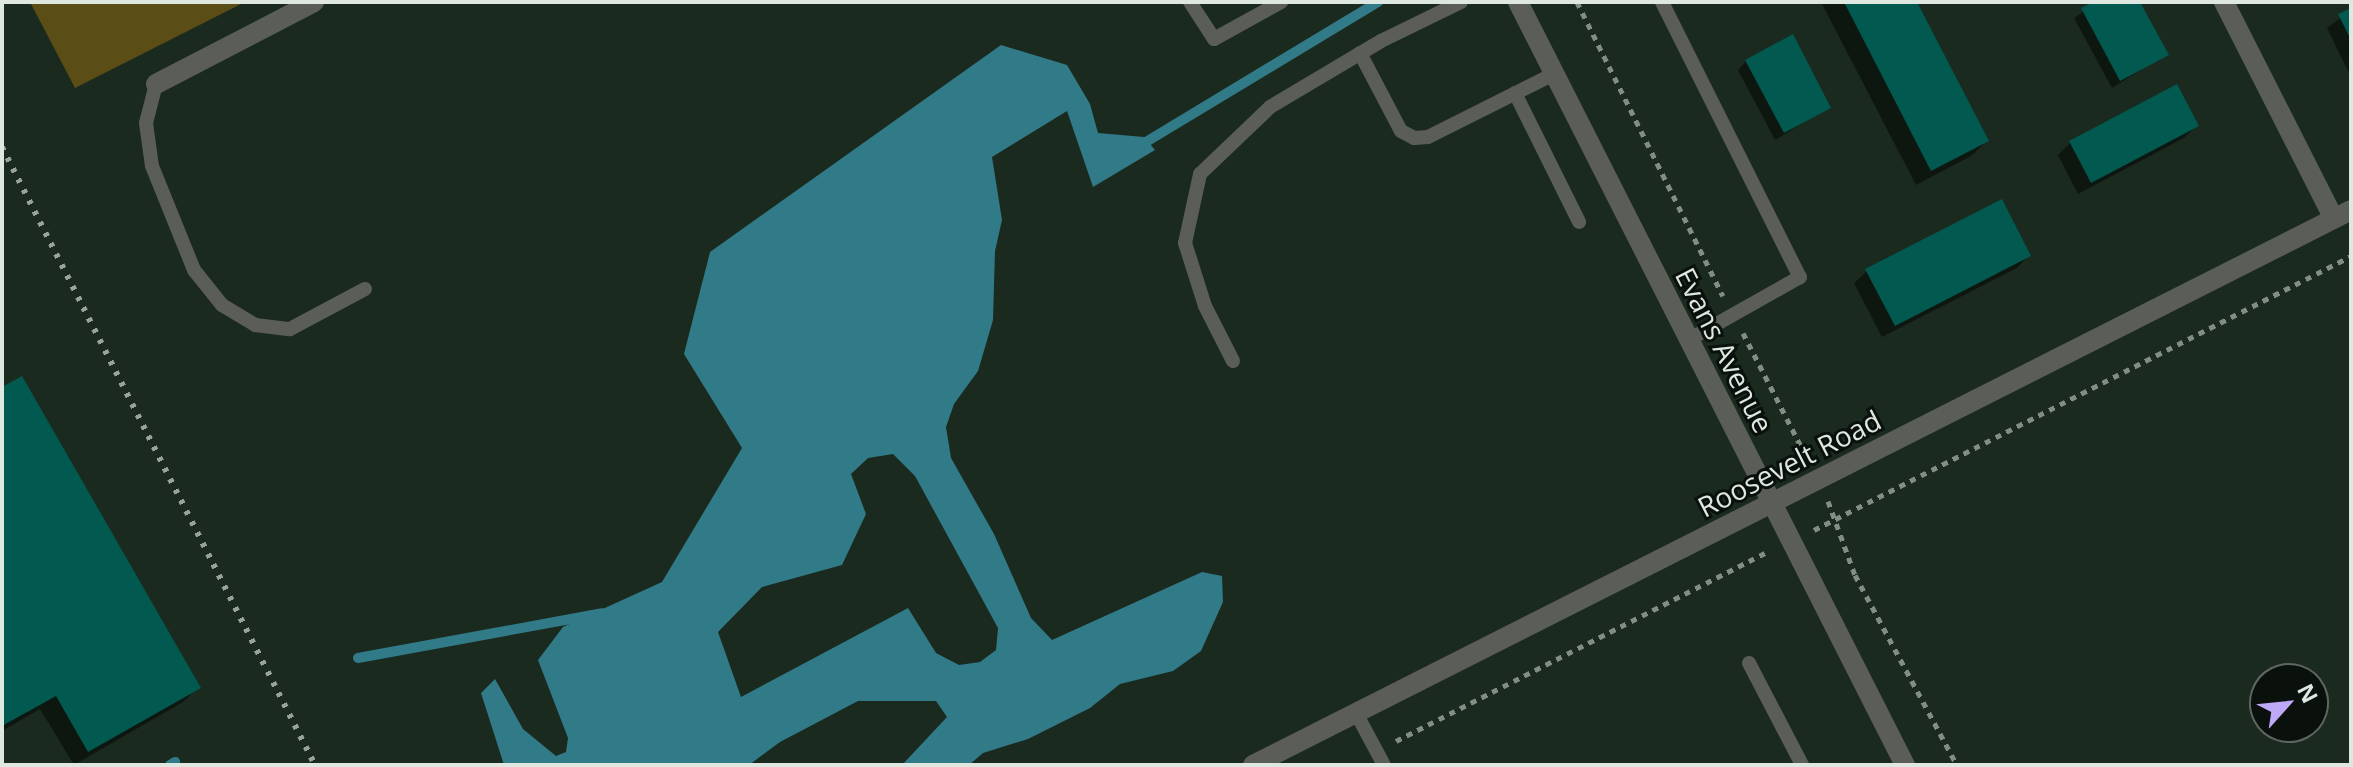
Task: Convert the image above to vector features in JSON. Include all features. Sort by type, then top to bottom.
[{"type":"street","points":[[156,84],[314,2]]},
{"type":"street","name":"Evans Avenue","points":[[1518,2],[1904,765]]},
{"type":"street","points":[[2224,2],[2342,215]]},
{"type":"street","name":"Roosevelt Road","points":[[1253,765],[2342,215]]},
{"type":"lane","points":[[1190,2],[1214,39],[1281,2]]},
{"type":"lane","points":[[1233,361],[1205,306],[1185,243],[1200,174],[1270,107],[1360,53],[1461,2]]},
{"type":"lane","points":[[1662,2],[1800,277],[1688,340]]},
{"type":"lane","points":[[1360,53],[1401,131],[1414,138],[1428,137],[1554,74]]},
{"type":"lane","points":[[156,84],[146,123],[152,166],[194,270],[222,305],[255,325],[290,329],[365,289]]},
{"type":"lane","points":[[1515,93],[1579,222]]},
{"type":"lane","points":[[1749,663],[1802,765]]},
{"type":"lane","points":[[1356,713],[1384,765]]},
{"type":"path","points":[[1577,2],[1818,479],[1837,519],[1855,575],[1957,765]]},
{"type":"path","points":[[1375,751],[2351,256]]},
{"type":"shaded area","points":[[30,2],[245,2],[75,88]]},
{"type":"water","points":[[1001,45],[1067,65],[1090,104],[1098,133],[1144,137],[1155,150],[1093,187],[1067,111],[992,157],[1002,220],[995,251],[993,320],[978,371],[954,404],[946,427],[951,458],[994,534],[1031,618],[1052,640],[1202,572],[1222,576],[1223,602],[1201,651],[1173,671],[1120,684],[1090,708],[1028,739],[983,753],[969,765],[902,765],[947,717],[936,701],[858,701],[780,742],[749,765],[504,765],[481,693],[495,679],[523,729],[556,756],[566,752],[568,738],[538,660],[563,627],[662,582],[742,448],[684,354],[710,252]],"holes":[[[893,454],[915,476],[998,628],[996,650],[980,662],[959,665],[936,653],[908,608],[741,697],[718,632],[762,587],[842,565],[866,514],[851,474],[868,458]]]},
{"type":"building","points":[[1844,2],[1917,2],[1989,141],[1931,171]]},
{"type":"building","points":[[2093,2],[2140,2],[2169,55],[2120,81],[2081,8]]},
{"type":"building","points":[[2351,8],[2351,40],[2338,14]]},
{"type":"building","points":[[1793,34],[1831,108],[1784,133],[1745,60]]},
{"type":"building","points":[[2177,84],[2199,126],[2091,183],[2069,141]]},
{"type":"building","points":[[2002,199],[2031,256],[1895,326],[1865,269]]},
{"type":"building","points":[[22,376],[201,688],[88,752],[56,696],[2,726],[2,387]]},
{"type":"waterway","points":[[1136,148],[1378,2]]},
{"type":"waterway","points":[[358,658],[602,613]]},
{"type":"waterway","points":[[170,765],[175,762]]},
{"type":"railway","points":[[2,147],[315,765]]}]
